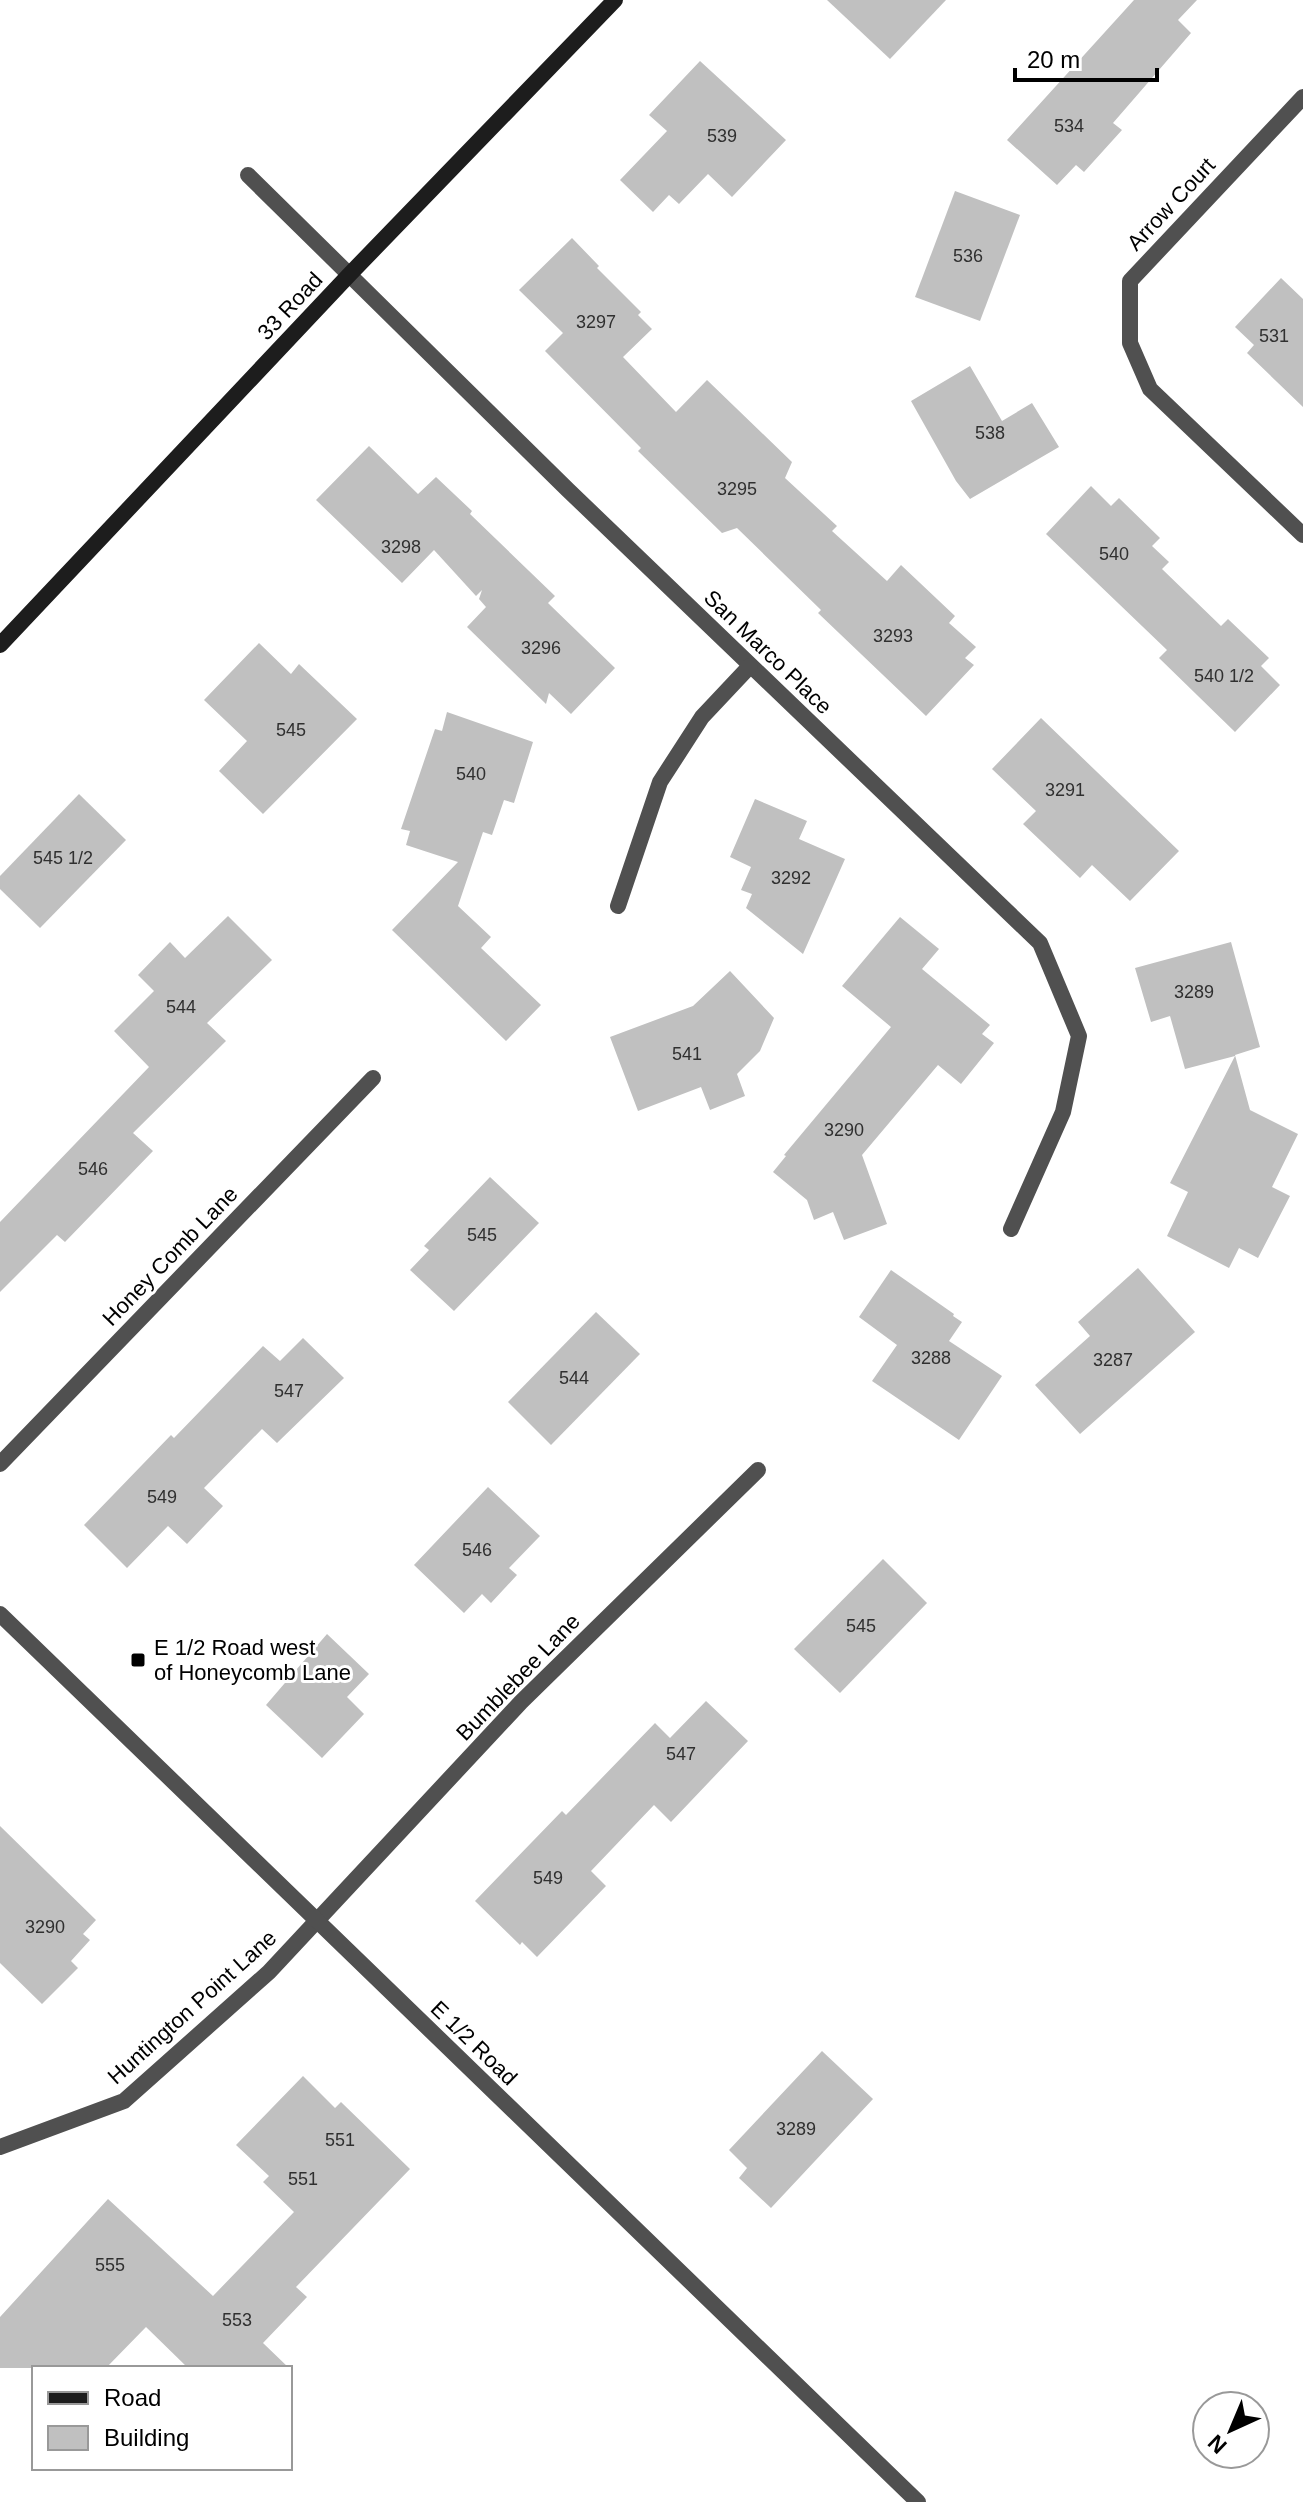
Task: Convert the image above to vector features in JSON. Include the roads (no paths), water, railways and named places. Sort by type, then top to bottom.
[{"type":"main road","name":"33 Road","points":[[0,645],[349,275],[615,0]]},
{"type":"street","name":"Arrow Court","points":[[1303,97],[1130,281],[1130,343],[1150,389],[1303,535]]},
{"type":"street","name":"San Marco Place","points":[[248,175],[750,666],[1040,943],[1079,1036],[1063,1112],[1011,1229]]},
{"type":"street","points":[[618,906],[660,782],[702,717],[750,666]]},
{"type":"street","name":"Honey Comb Lane","points":[[0,1464],[373,1078]]},
{"type":"street","name":"Bumblebee Lane","points":[[317,1921],[521,1702],[758,1470]]},
{"type":"street","name":"E 1/2 Road","points":[[0,1614],[918,2502]]},
{"type":"street","name":"Huntington Point Lane","points":[[0,2147],[124,2101],[269,1972],[317,1921]]},
{"type":"place","name":"E 1/2 Road west of Honeycomb Lane","points":[[138,1660]]}]
